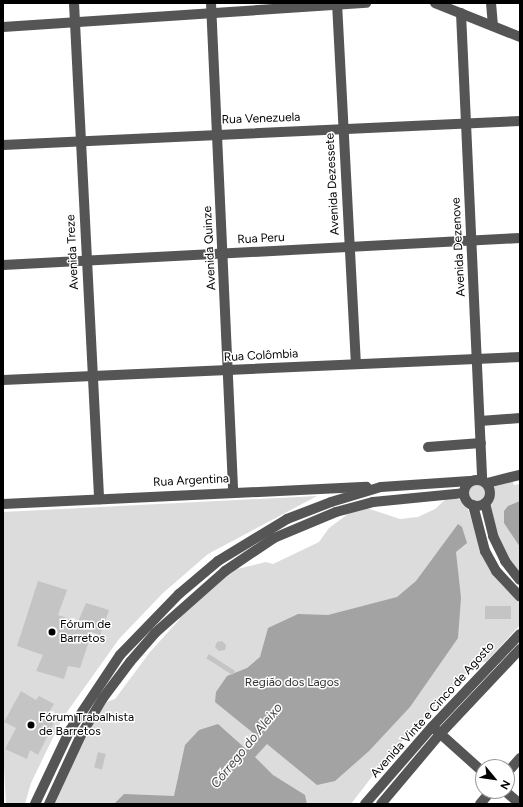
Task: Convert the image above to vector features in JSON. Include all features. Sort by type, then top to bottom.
[{"type":"street","name":"Avenida Treze","points":[[74,3],[99,499]]},
{"type":"street","name":"Avenida Quinze","points":[[211,3],[229,370],[233,492]]},
{"type":"street","points":[[3,27],[366,3]]},
{"type":"street","points":[[435,3],[520,37]]},
{"type":"street","points":[[492,3],[493,26]]},
{"type":"street","name":"Avenida Dezessete","points":[[337,4],[356,364]]},
{"type":"street","name":"Avenida Dezenove","points":[[461,13],[481,443],[485,482]]},
{"type":"street","name":"Rua Venezuela","points":[[3,145],[343,128],[520,121]]},
{"type":"street","name":"Rua Peru","points":[[3,266],[520,238]]},
{"type":"street","name":"Rua Colômbia","points":[[3,380],[520,357]]},
{"type":"street","points":[[480,421],[520,418]]},
{"type":"street","points":[[428,447],[481,443]]},
{"type":"street","points":[[35,804],[70,730],[95,689],[120,655],[179,594],[218,561],[287,519],[381,487],[470,481],[485,482],[520,475]]},
{"type":"street","points":[[470,481],[464,493],[466,500],[473,505],[484,551],[496,571],[520,597]]},
{"type":"street","points":[[473,505],[485,503],[490,496],[485,482]]},
{"type":"street","name":"Rua Argentina","points":[[3,504],[233,492],[381,487]]},
{"type":"street","points":[[49,804],[81,735],[103,698],[130,662],[155,633],[225,571],[274,538],[336,512],[372,502],[464,493]]},
{"type":"street","points":[[485,503],[493,536],[505,561],[520,580]]},
{"type":"street","name":"Avenida Vinte e Cinco de Agosto","points":[[381,804],[436,730],[520,634]]},
{"type":"street","name":"Avenida Vinte e Cinco de Agosto","points":[[365,804],[436,730],[520,649]]},
{"type":"street","points":[[436,730],[475,765]]},
{"type":"green space","points":[[512,479],[514,485],[520,484],[520,572],[505,553],[496,530],[490,501],[493,484]]},
{"type":"green space","points":[[477,482],[484,485],[487,492],[484,499],[477,502],[470,499],[467,492],[470,485]]},
{"type":"green space","points":[[317,496],[208,554],[163,593],[119,639],[62,719],[31,783],[25,804],[6,804],[3,746],[3,512]]},
{"type":"green space","name":"Região dos Lagos","points":[[447,498],[456,498],[464,502],[468,509],[481,551],[499,580],[520,604],[520,625],[486,662],[477,662],[387,757],[351,804],[53,804],[75,753],[106,702],[115,699],[150,652],[179,620],[182,611],[233,570],[266,562],[273,564],[319,542],[329,528],[352,511],[367,508],[400,519],[418,517],[435,509]]},
{"type":"shaded area","points":[[520,501],[520,547],[504,523],[504,511],[508,506]]},
{"type":"shaded area","points":[[458,524],[462,527],[467,543],[456,552],[461,598],[458,638],[410,707],[369,751],[335,781],[317,785],[267,744],[255,757],[273,775],[305,795],[307,804],[114,804],[124,794],[174,796],[185,745],[199,730],[218,724],[247,750],[258,737],[215,702],[216,692],[227,676],[247,668],[260,657],[268,628],[298,614],[328,615],[397,597],[416,581]]},
{"type":"building","name":"Fórum de Barretos","points":[[38,581],[67,590],[58,615],[78,622],[86,603],[109,610],[100,635],[92,632],[80,668],[68,666],[64,679],[36,671],[43,655],[17,646]]},
{"type":"building","points":[[485,606],[511,606],[511,619],[485,619]]},
{"type":"building","points":[[222,641],[226,645],[225,650],[219,651],[215,647],[217,642]]},
{"type":"building","points":[[209,654],[235,671],[232,675],[206,658]]},
{"type":"building","name":"Fórum Trabalhista de Barretos","points":[[21,691],[36,700],[39,696],[54,704],[47,715],[55,721],[38,755],[30,750],[27,759],[5,749],[16,728],[4,722]]},
{"type":"building","points":[[98,752],[106,754],[102,769],[94,768]]},
{"type":"place","name":"Fórum de Barretos","points":[[52,632]]},
{"type":"place","name":"Fórum Trabalhista de Barretos","points":[[31,725]]},
{"type":"water label","name":"Córrego do Aleixo","points":[[247,746]]}]
